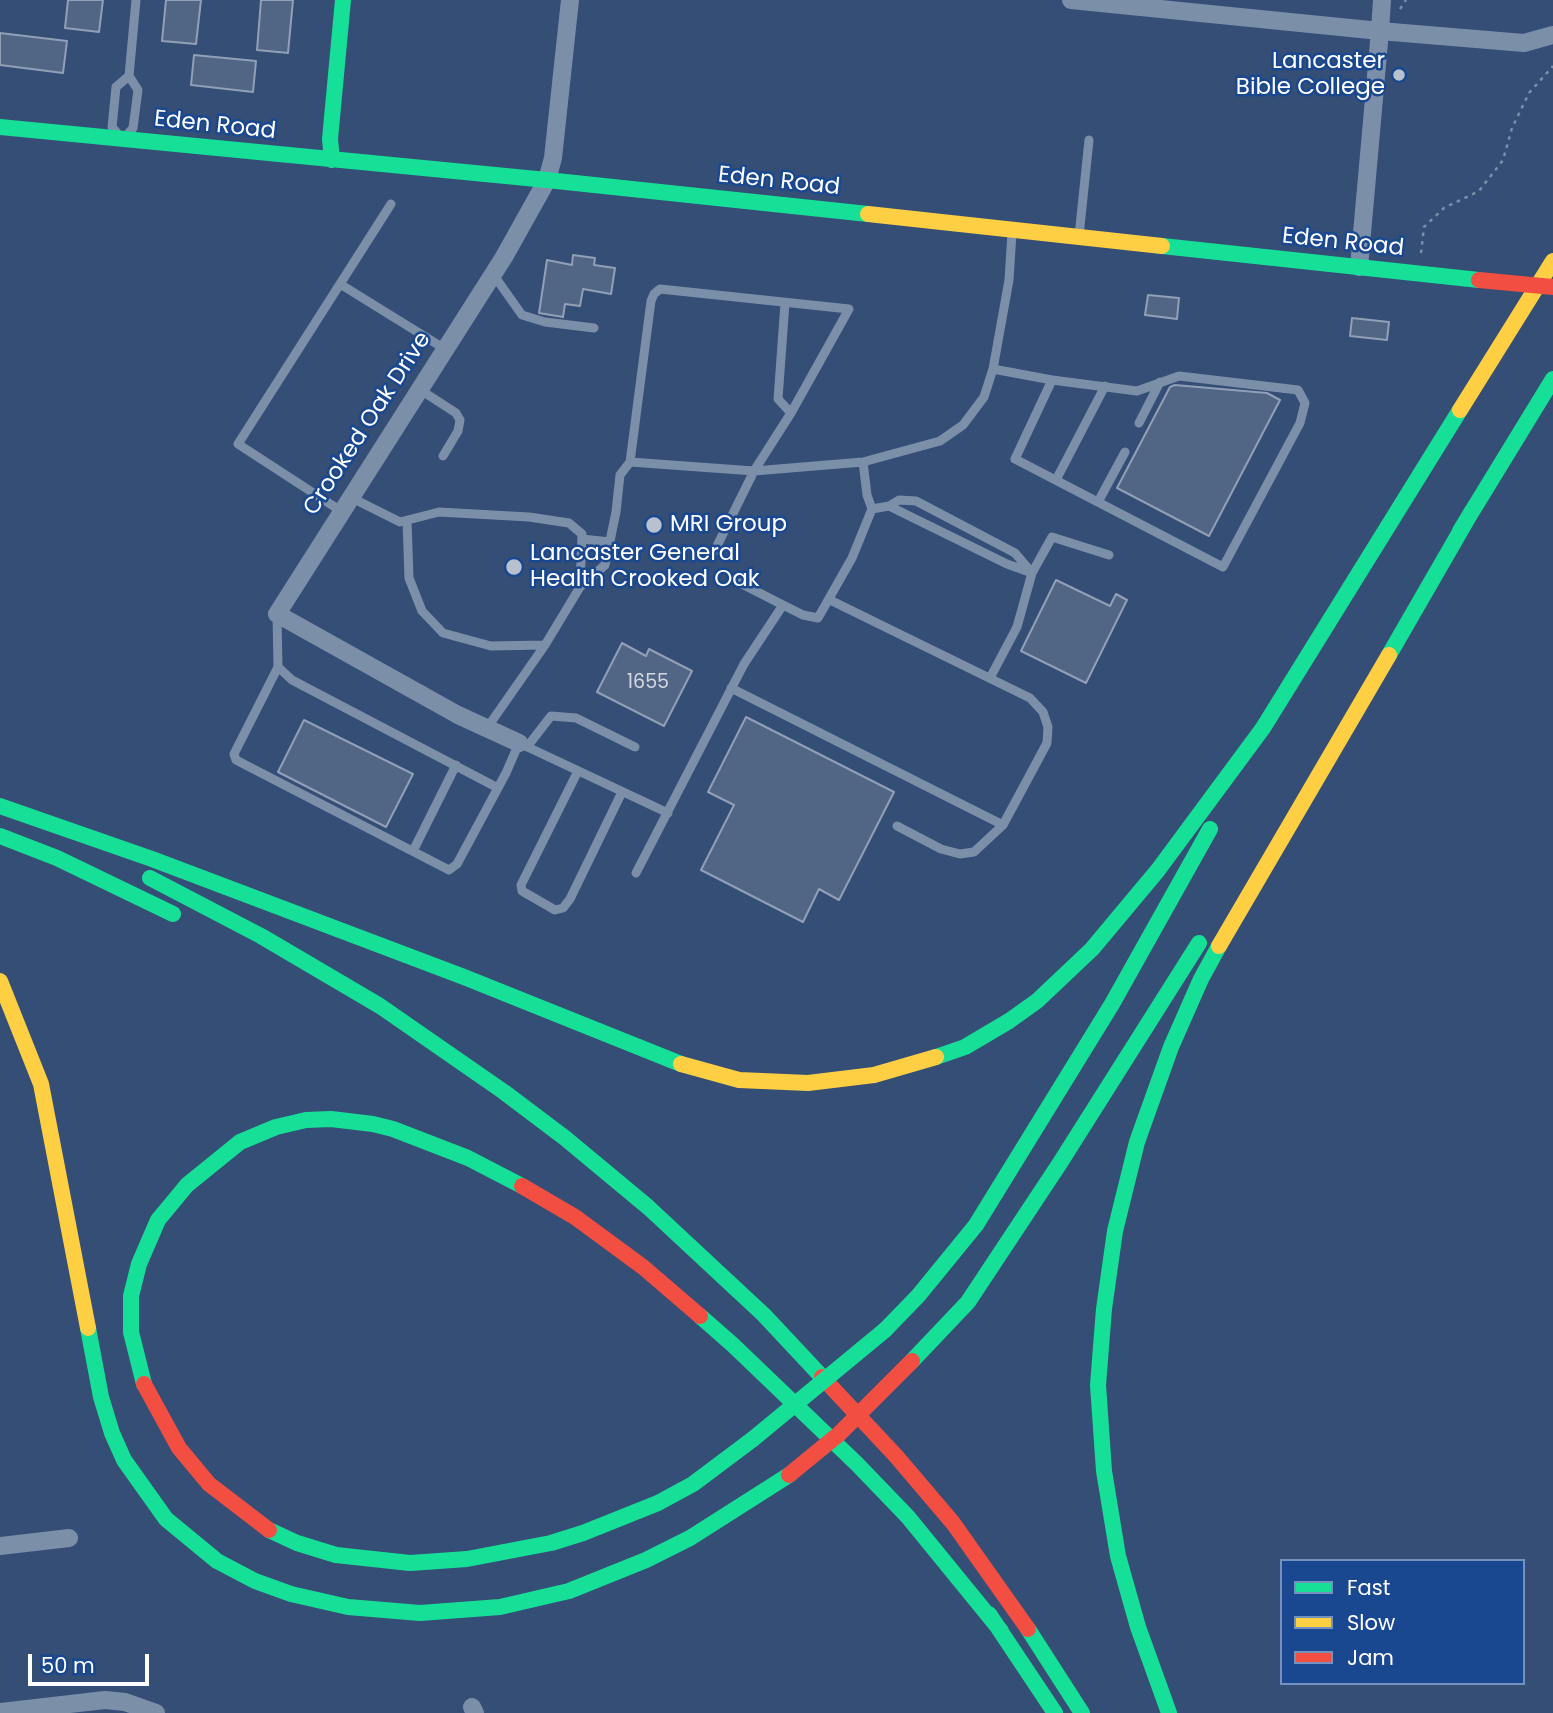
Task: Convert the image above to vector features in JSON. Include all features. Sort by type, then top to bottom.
[{"type":"main road","points":[[332,160],[330,139],[343,0]]},
{"type":"main road","name":"Eden Road","points":[[0,127],[547,180],[1553,287]]},
{"type":"main road","points":[[1001,1631],[908,1517],[857,1464],[733,1345],[643,1267],[575,1217],[495,1170],[468,1158],[373,1124],[331,1119],[276,1127],[232,1147],[187,1185],[158,1220],[139,1264],[131,1296],[131,1332],[141,1378],[158,1413],[179,1448],[209,1484],[267,1529],[297,1543],[336,1555],[410,1563],[467,1559],[551,1543],[583,1533],[658,1503],[693,1483],[753,1439],[884,1330],[918,1296],[976,1225],[1112,1004],[1210,830],[1263,728],[1553,261]]},
{"type":"main road","points":[[1237,884],[1553,379]]},
{"type":"main road","points":[[1169,1713],[1138,1627],[1118,1556],[1104,1471],[1098,1385],[1104,1309],[1115,1231],[1137,1142],[1171,1047],[1201,979],[1240,906],[1442,567],[1472,511]]},
{"type":"main road","points":[[0,806],[152,859],[386,947],[697,1070],[739,1080],[808,1083],[874,1075],[917,1064],[965,1047],[1037,1001],[1093,949],[1115,924],[1263,728]]},
{"type":"main road","points":[[0,813],[93,851],[180,893],[331,976],[380,1006],[504,1092],[565,1138],[648,1207],[764,1315],[896,1456],[953,1523],[1048,1657],[1082,1713]]},
{"type":"main road","points":[[0,836],[57,858],[192,923]]},
{"type":"main road","points":[[0,981],[41,1084],[101,1397],[124,1460],[166,1519],[184,1536],[217,1561],[255,1581],[291,1594],[348,1607],[420,1613],[500,1607],[569,1591],[646,1560],[690,1538],[757,1498],[839,1434],[968,1302],[1053,1174],[1207,930]]},
{"type":"main road","points":[[805,1383],[927,1522],[1055,1713]]},
{"type":"street","name":"Crooked Oak Drive","points":[[277,614],[493,274],[547,180],[553,158],[570,0]]},
{"type":"street","points":[[1071,0],[1524,43],[1553,35]]},
{"type":"street","points":[[1359,267],[1382,0]]},
{"type":"street","points":[[277,614],[384,675],[523,745]]},
{"type":"street","points":[[0,1546],[69,1538]]},
{"type":"street","points":[[0,1712],[105,1700],[125,1702],[156,1713]]},
{"type":"lane","points":[[129,76],[116,87],[112,127],[123,139],[133,128],[138,90],[129,76],[136,0]]},
{"type":"lane","points":[[1079,238],[1089,140]]},
{"type":"lane","points":[[391,204],[238,444],[345,504],[400,522],[439,512],[569,523],[582,534],[580,587]]},
{"type":"lane","points":[[630,462],[754,471],[863,462],[940,441],[963,425],[984,397],[993,369],[1009,281],[1013,231]]},
{"type":"lane","points":[[493,274],[522,314],[545,322],[594,328]]},
{"type":"lane","points":[[340,284],[445,349]]},
{"type":"lane","points":[[487,728],[545,645],[580,587],[605,565],[617,512],[620,475],[630,462],[654,294],[660,289],[849,309],[791,413],[754,471],[714,552]]},
{"type":"lane","points":[[785,303],[778,399],[791,413]]},
{"type":"lane","points":[[993,369],[1138,391],[1179,376],[1298,390],[1305,402],[1300,423],[1223,567],[1016,459],[1052,380]]},
{"type":"lane","points":[[1139,423],[1160,382]]},
{"type":"lane","points":[[1056,480],[1105,386]]},
{"type":"lane","points":[[419,389],[456,412],[460,420],[458,431],[443,456]]},
{"type":"lane","points":[[1098,502],[1125,452]]},
{"type":"lane","points":[[740,583],[803,615],[818,618],[852,558],[872,509],[867,495],[863,462]]},
{"type":"lane","points":[[872,509],[888,506],[899,500],[916,501],[932,507],[1015,552],[1032,573]]},
{"type":"lane","points":[[888,506],[1007,564],[1032,573]]},
{"type":"lane","points":[[407,521],[409,578],[422,611],[443,634],[491,646],[545,645]]},
{"type":"lane","points":[[990,678],[1017,627],[1032,573],[1044,549],[1054,537],[1109,555]]},
{"type":"lane","points":[[582,539],[610,542]]},
{"type":"lane","points":[[830,600],[1030,698],[1043,712],[1048,727],[1047,743],[1003,825],[974,852],[960,854],[941,849],[897,826]]},
{"type":"lane","points":[[636,873],[744,664],[783,605]]},
{"type":"lane","points":[[277,614],[278,667],[234,754],[236,761],[449,870],[457,864],[523,745],[551,716],[576,718],[635,747]]},
{"type":"lane","points":[[278,667],[292,680],[498,788]]},
{"type":"lane","points":[[731,688],[1003,825]]},
{"type":"lane","points":[[523,745],[668,813]]},
{"type":"lane","points":[[413,851],[456,765]]},
{"type":"lane","points":[[579,771],[521,885],[522,891],[555,910],[563,908],[570,899],[622,792]]},
{"type":"path","points":[[1419,273],[1424,227],[1444,208],[1479,191],[1503,160],[1512,128],[1529,93],[1553,66]]},
{"type":"building","points":[[68,0],[103,0],[99,32],[65,28]]},
{"type":"building","points":[[166,0],[201,0],[196,44],[162,41]]},
{"type":"building","points":[[261,0],[293,0],[288,53],[257,50]]},
{"type":"building","points":[[0,33],[67,41],[63,73],[0,65]]},
{"type":"building","points":[[194,55],[256,61],[253,92],[191,85]]},
{"type":"building","points":[[573,255],[595,258],[594,265],[615,268],[611,294],[583,289],[580,306],[565,304],[563,317],[539,313],[547,260],[572,265]]},
{"type":"building","points":[[1148,295],[1179,298],[1177,319],[1145,315]]},
{"type":"building","points":[[1352,318],[1389,322],[1387,340],[1350,336]]},
{"type":"building","points":[[1175,385],[1267,393],[1280,400],[1209,536],[1117,488],[1170,387]]},
{"type":"building","points":[[1056,580],[1110,606],[1116,594],[1127,600],[1086,683],[1021,651]]},
{"type":"building","points":[[622,643],[646,656],[649,649],[692,671],[664,726],[597,692]]},
{"type":"building","points":[[746,717],[894,792],[839,900],[819,889],[803,922],[701,870],[734,805],[708,792]]},
{"type":"building","points":[[304,720],[413,774],[386,827],[278,772]]},
{"type":"traffic: fast","points":[[332,160],[330,139],[343,0]]},
{"type":"traffic: fast","points":[[0,127],[868,214]]},
{"type":"traffic: fast","points":[[1162,246],[1479,280]]},
{"type":"traffic: fast","points":[[1460,531],[1553,379]]},
{"type":"traffic: fast","points":[[936,1057],[965,1047],[1037,1001],[1092,949],[1158,870],[1263,728],[1460,410]]},
{"type":"traffic: fast","points":[[1389,655],[1472,511]]},
{"type":"traffic: fast","points":[[0,806],[152,859],[464,977],[681,1064]]},
{"type":"traffic: fast","points":[[885,1330],[918,1296],[976,1225],[1112,1004],[1210,829]]},
{"type":"traffic: fast","points":[[0,836],[57,858],[173,914]]},
{"type":"traffic: fast","points":[[150,878],[261,936],[380,1006],[504,1092],[565,1138],[648,1207],[764,1315],[822,1377]]},
{"type":"traffic: fast","points":[[912,1361],[968,1302],[1060,1163],[1199,943]]},
{"type":"traffic: fast","points":[[1169,1713],[1138,1627],[1118,1556],[1104,1471],[1098,1385],[1104,1309],[1115,1231],[1137,1142],[1171,1047],[1219,946]]},
{"type":"traffic: fast","points":[[144,1384],[131,1332],[131,1296],[139,1264],[158,1220],[187,1185],[240,1142],[276,1127],[306,1120],[331,1119],[373,1124],[468,1158],[522,1186]]},
{"type":"traffic: fast","points":[[700,1316],[857,1464],[908,1517],[1001,1631]]},
{"type":"traffic: fast","points":[[88,1328],[101,1397],[112,1433],[124,1460],[166,1519],[217,1561],[255,1581],[291,1594],[348,1607],[420,1613],[500,1607],[569,1591],[646,1560],[690,1538],[789,1475]]},
{"type":"traffic: fast","points":[[753,1439],[885,1330]]},
{"type":"traffic: fast","points":[[269,1530],[297,1543],[336,1555],[410,1563],[467,1559],[551,1543],[658,1503],[693,1484],[753,1439]]},
{"type":"traffic: fast","points":[[989,1614],[1055,1713]]},
{"type":"traffic: fast","points":[[1028,1629],[1082,1713]]},
{"type":"traffic: slow","points":[[868,214],[1162,246]]},
{"type":"traffic: slow","points":[[1460,410],[1553,261]]},
{"type":"traffic: slow","points":[[1219,946],[1389,655]]},
{"type":"traffic: slow","points":[[0,981],[41,1084],[88,1328]]},
{"type":"traffic: slow","points":[[681,1064],[739,1080],[808,1083],[874,1075],[936,1057]]},
{"type":"traffic: jam","points":[[1479,280],[1553,287]]},
{"type":"traffic: jam","points":[[522,1186],[575,1217],[643,1267],[700,1316]]},
{"type":"traffic: jam","points":[[789,1475],[839,1434],[912,1361]]},
{"type":"traffic: jam","points":[[822,1377],[896,1456],[953,1523],[1028,1629]]},
{"type":"traffic: jam","points":[[144,1384],[179,1448],[209,1484],[269,1530]]},
{"type":"place","name":"Lancaster Bible College","points":[[1399,75]]},
{"type":"place","name":"MRI Group","points":[[654,525]]},
{"type":"place","name":"Lancaster General Health Crooked Oak","points":[[514,567]]}]
